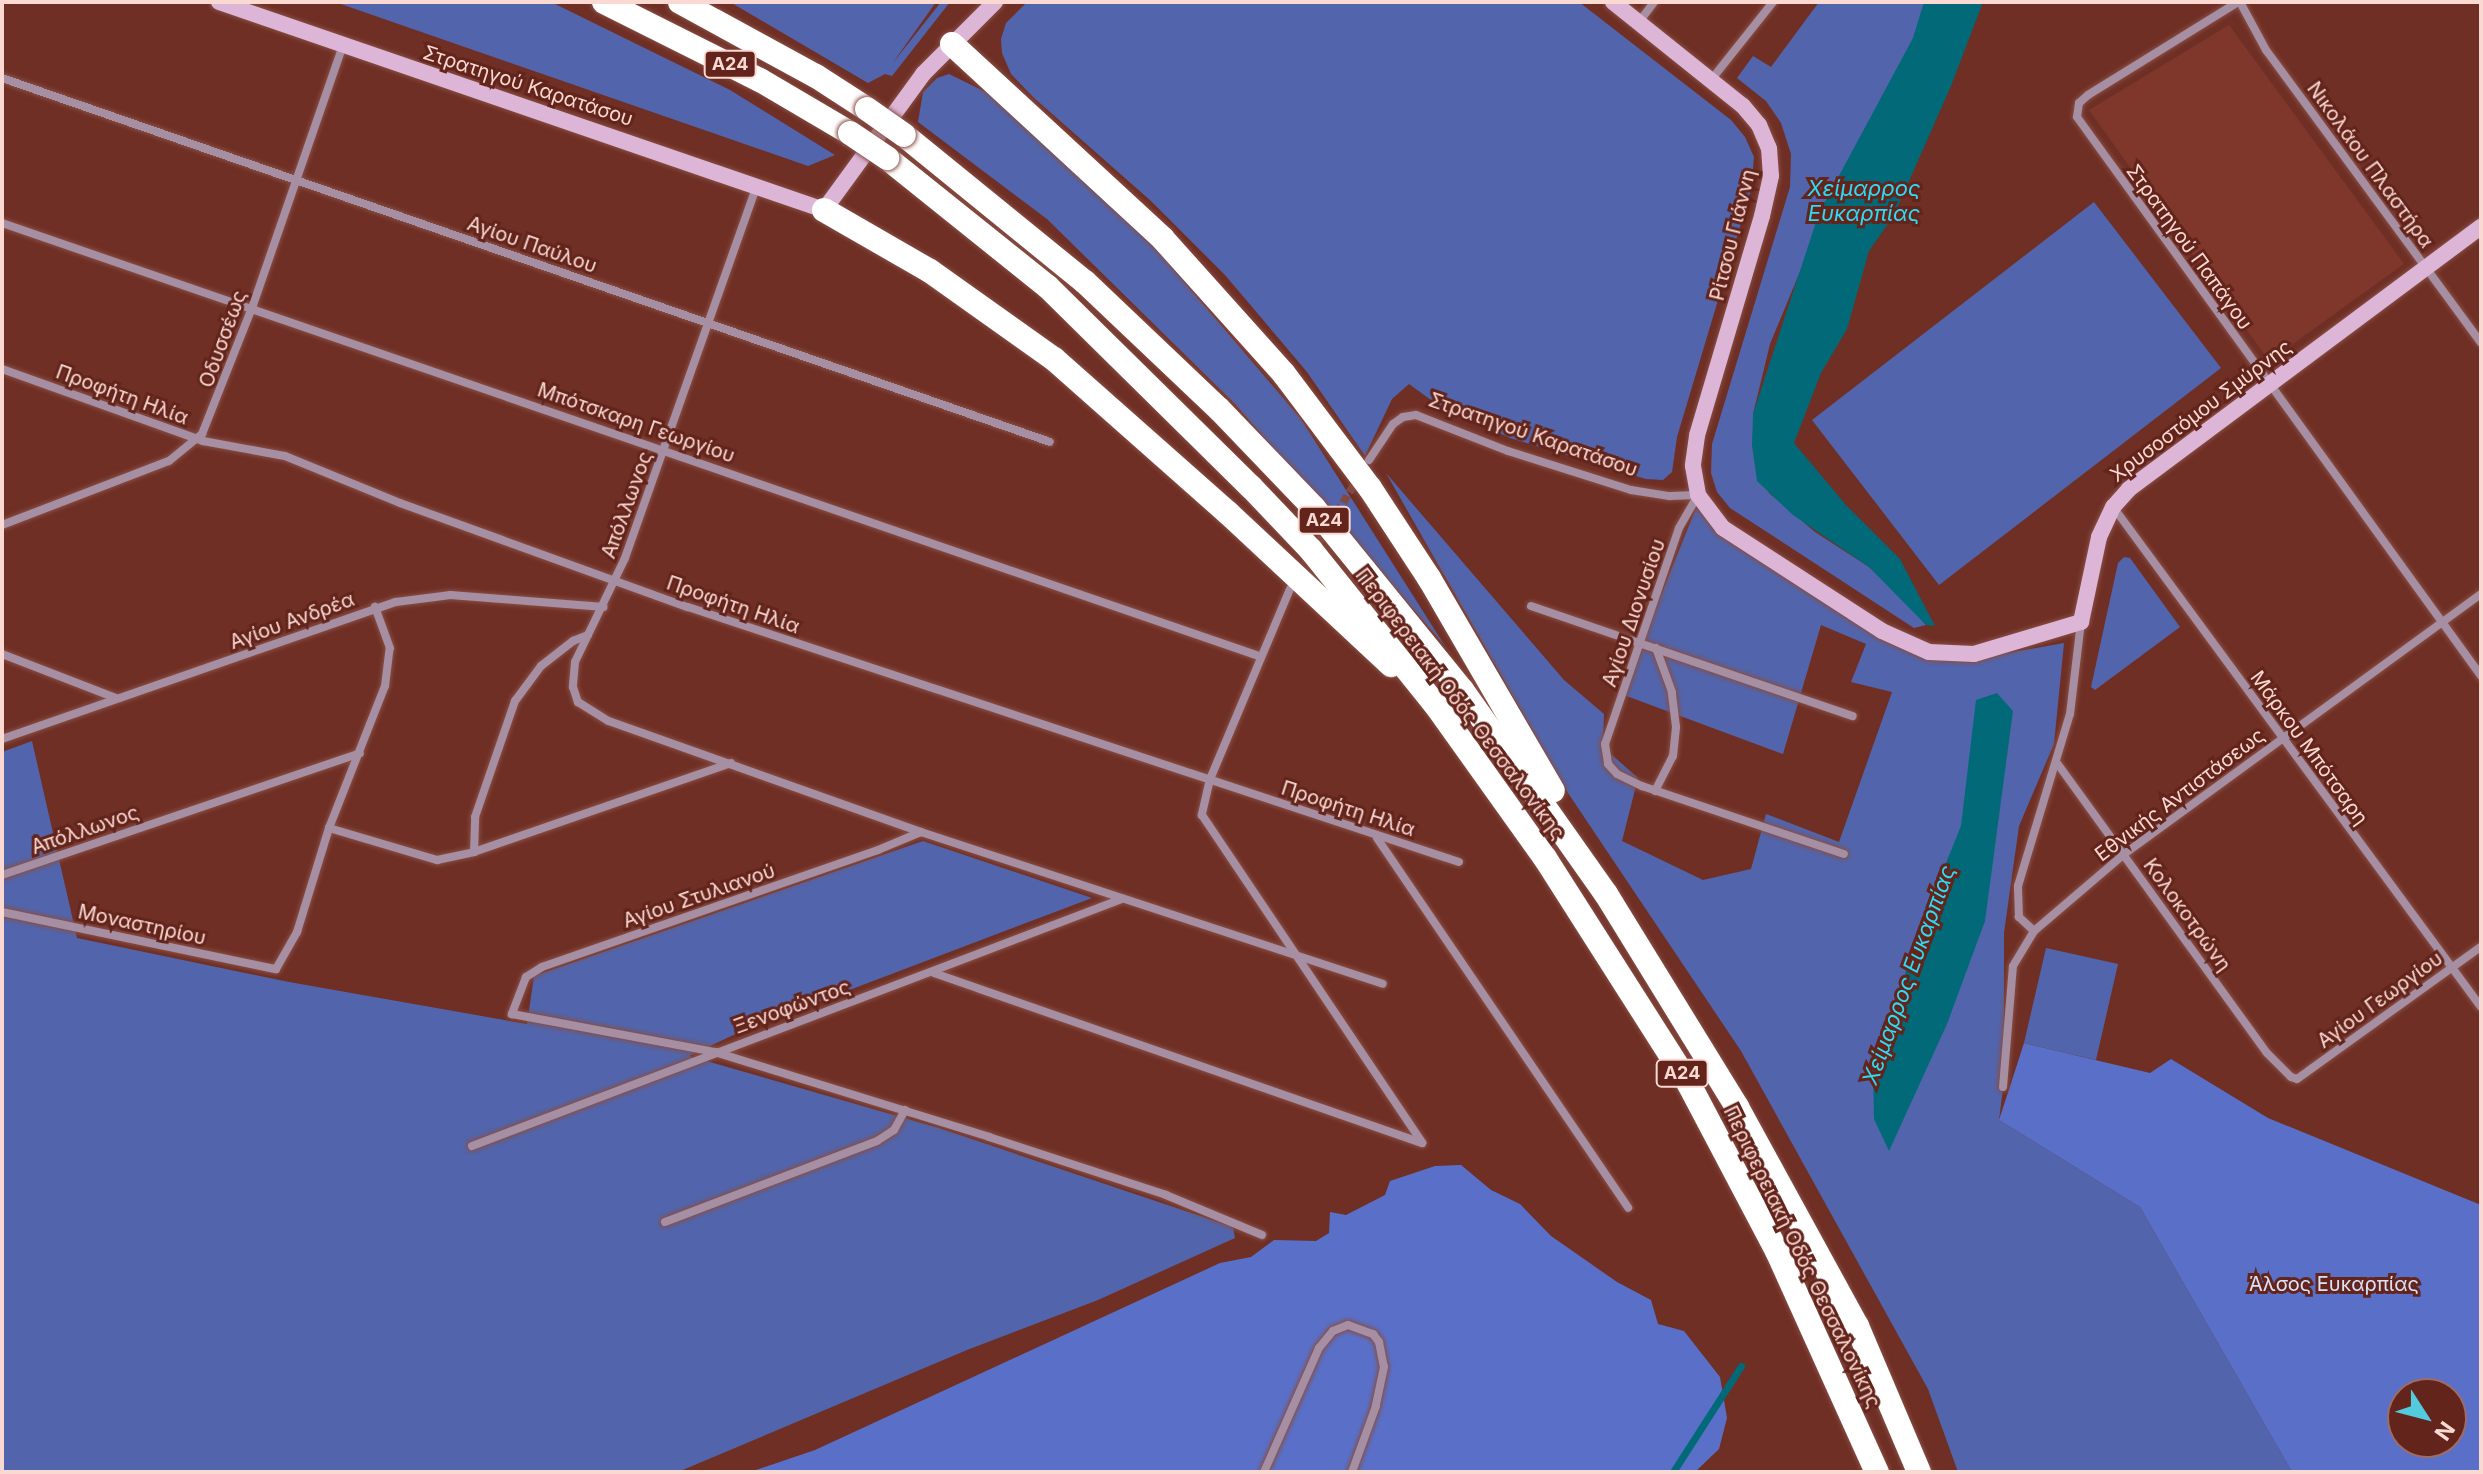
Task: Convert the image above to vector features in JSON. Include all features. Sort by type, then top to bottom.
[{"type":"highway","name":"Περιφερειακή Οδός Θεσσαλονίκης","points":[[604,2],[732,65],[850,133],[996,242],[1108,345],[1311,550],[1435,704],[1545,858],[1690,1086],[1777,1251],[1877,1472]]},
{"type":"highway","name":"Περιφερειακή Οδός Θεσσαλονίκης","points":[[680,2],[804,69],[904,135],[1085,282],[1229,418],[1314,508],[1417,632],[1501,743],[1661,981],[1825,1263],[1875,1365],[1919,1472]]},
{"type":"highway","points":[[952,44],[1163,239],[1269,355],[1340,446],[1457,622],[1633,922],[1661,981]]},
{"type":"highway","points":[[824,210],[930,271],[1054,359],[1435,704]]},
{"type":"street","name":"Στρατηγού Καρατάσου","points":[[219,2],[757,184],[824,210]]},
{"type":"street","points":[[824,210],[915,84],[995,2]]},
{"type":"street","name":"Ρίτσου Γιάννη","points":[[1613,2],[1755,119],[1766,139],[1771,166],[1762,216],[1697,436],[1693,466],[1698,495]]},
{"type":"street","points":[[1639,22],[1654,2]]},
{"type":"street","points":[[1711,80],[1773,2]]},
{"type":"street","name":"Νικολάου Πλαστήρα","points":[[2239,2],[2266,50],[2481,343]]},
{"type":"street","name":"Στρατηγού Παπάγου","points":[[2239,2],[2088,95],[2079,103],[2076,114],[2268,385],[2481,676]]},
{"type":"street","name":"Οδυσσέως","points":[[2,525],[169,461],[198,439],[209,420],[252,308],[343,45]]},
{"type":"street","name":"Αγίου Παύλου","points":[[2,78],[1050,442]]},
{"type":"street","name":"Απόλλωνος","points":[[732,762],[603,718],[583,707],[575,698],[573,668],[615,581],[665,450],[757,184]]},
{"type":"street","name":"Μπότσκαρη Γεωργίου","points":[[2,223],[1259,656]]},
{"type":"street","name":"Χρυσοστόμου Σμύρνης","points":[[2034,931],[2019,917],[2018,886],[2057,763],[2073,697],[2081,622],[2093,555],[2113,507],[2136,483],[2481,227]]},
{"type":"street","name":"Προφήτη Ηλία","points":[[2,369],[198,439],[285,456],[400,503],[615,581],[1459,862]]},
{"type":"street","name":"Στρατηγού Καρατάσου","points":[[1369,460],[1393,424],[1403,417],[1416,415],[1508,451],[1631,490],[1670,496],[1698,495]]},
{"type":"street","points":[[1698,495],[1723,528],[1882,631],[1919,649],[1947,655],[1974,654],[2081,622]]},
{"type":"street","name":"Αγίου Διονυσίου","points":[[1655,791],[1613,772],[1608,764],[1605,744],[1679,528],[1698,495]]},
{"type":"street","name":"Μάρκου Μπότσαρη","points":[[2113,507],[2481,1007]]},
{"type":"street","points":[[934,973],[1422,1143],[1204,821],[1202,806],[1210,779],[1259,656],[1290,589]]},
{"type":"street","name":"Εθνικής Αντιστάσεως","points":[[2003,1087],[2013,966],[2034,931],[2123,855],[2481,594]]},
{"type":"street","name":"Αγίου Ανδρέα","points":[[2,739],[375,607],[451,595],[604,607]]},
{"type":"street","points":[[1531,606],[1853,716]]},
{"type":"street","points":[[375,607],[389,641],[390,664],[377,710],[329,828],[437,860],[474,852],[732,762],[921,832],[1383,984]]},
{"type":"street","points":[[474,852],[475,817],[515,701],[541,666],[573,641],[589,635]]},
{"type":"street","points":[[1656,648],[1672,692],[1676,727],[1673,756],[1655,791],[1844,854]]},
{"type":"street","points":[[2,654],[116,698]]},
{"type":"street","name":"Απόλλωνος","points":[[2,875],[360,753]]},
{"type":"street","name":"Κολοκοτρώνη","points":[[2057,763],[2267,1053],[2286,1073],[2297,1079]]},
{"type":"street","name":"Μοναστηρίου","points":[[2,912],[276,969],[297,932],[329,828]]},
{"type":"street","name":"Αγίου Στυλιανού","points":[[715,1052],[512,1014],[523,982],[542,967],[878,850],[921,832]]},
{"type":"street","points":[[1377,837],[1628,1208]]},
{"type":"street","name":"Ξενοφώντος","points":[[472,1146],[715,1052],[934,973],[1123,898]]},
{"type":"street","name":"Αγίου Γεωργίου","points":[[2297,1079],[2481,947]]},
{"type":"street","points":[[715,1052],[1166,1195],[1262,1235]]},
{"type":"street","points":[[665,1222],[877,1141],[894,1130],[905,1110]]},
{"type":"street","points":[[1264,1472],[1319,1348],[1333,1331],[1348,1325],[1373,1334],[1379,1342],[1384,1367],[1376,1406],[1352,1472]]},
{"type":"shaded area","points":[[335,2],[551,2],[730,90],[835,155],[808,166]]},
{"type":"shaded area","points":[[730,2],[936,2],[892,64],[941,2],[950,2],[892,76],[885,74],[868,83]]},
{"type":"shaded area","points":[[1027,2],[1579,2],[1731,120],[1745,137],[1754,157],[1751,190],[1677,437],[1672,472],[1663,480],[1646,479],[1510,438],[1438,405],[1409,384],[1392,399],[1365,456],[1307,372],[1225,275],[1151,201],[1011,74],[1002,53],[1001,39],[1006,23]]},
{"type":"shaded area","points":[[1819,2],[1954,2],[1840,175],[1770,344],[1753,414],[1769,493],[1815,532],[1869,567],[1894,589],[1926,625],[1914,628],[1730,508],[1717,492],[1711,473],[1712,444],[1790,187],[1791,154],[1781,123],[1766,101],[1737,78],[1753,56],[1771,67]]},
{"type":"shaded area","points":[[2229,25],[2404,264],[2269,361],[2089,110]]},
{"type":"shaded area","points":[[949,74],[992,95],[1130,218],[1301,419],[1445,646],[1235,404],[1047,219],[918,122],[923,92],[937,78]]},
{"type":"shaded area","points":[[2094,202],[2221,368],[1939,585],[1812,420]]},
{"type":"shaded area","points":[[1386,473],[1564,680],[1604,714],[1603,747],[1638,778],[1622,841],[1703,880],[1751,869],[1766,814],[1839,842],[1892,692],[1851,682],[1866,644],[1821,625],[1783,754],[1621,694],[1696,508],[1927,653],[1980,658],[2064,643],[2054,744],[2019,826],[2004,933],[2004,1081],[1999,1120],[2140,1207],[2292,1472],[1958,1472],[1928,1389],[1741,1051],[1568,793]]},
{"type":"shaded area","points":[[2124,557],[2130,558],[2180,627],[2095,690],[2091,687],[2118,563]]},
{"type":"shaded area","points":[[32,741],[77,938],[289,982],[527,1024],[534,976],[923,841],[1092,898],[744,1030],[689,1056],[939,1128],[1233,1227],[1235,1238],[1098,1300],[967,1350],[678,1472],[2,1472],[2,752]]},
{"type":"shaded area","points":[[2046,948],[2118,964],[2096,1060],[2024,1043]]},
{"type":"green space","name":"Άλσος Ευκαρπίας","points":[[2024,1043],[2150,1073],[2171,1059],[2268,1118],[2481,1205],[2481,1472],[2292,1472],[2140,1207],[1999,1120]]},
{"type":"green space","points":[[1461,1165],[1491,1190],[1520,1204],[1551,1236],[1617,1282],[1651,1300],[1658,1324],[1684,1331],[1720,1377],[1727,1418],[1719,1449],[1695,1472],[750,1472],[815,1450],[1220,1263],[1251,1257],[1274,1240],[1316,1241],[1329,1233],[1330,1212],[1346,1215],[1385,1195],[1390,1181],[1435,1166]]},
{"type":"water","name":"Χείμαρρος Ευκαρπίας","points":[[1924,2],[1983,2],[1951,86],[1894,215],[1869,251],[1847,329],[1821,373],[1794,443],[1846,505],[1900,559],[1935,626],[1926,625],[1869,567],[1793,515],[1757,481],[1752,445],[1753,414],[1819,213],[1913,38]]},
{"type":"water","points":[[1997,693],[2013,711],[1985,921],[1947,1024],[1889,1151],[1874,1119],[1873,1071],[1924,917],[1961,826],[1976,700]]},
{"type":"waterway","name":"Χείμαρρος Ευκαρπίας","points":[[1673,1472],[1741,1366]]},
{"type":"tunnel","points":[[1299,574],[1359,477]]}]
